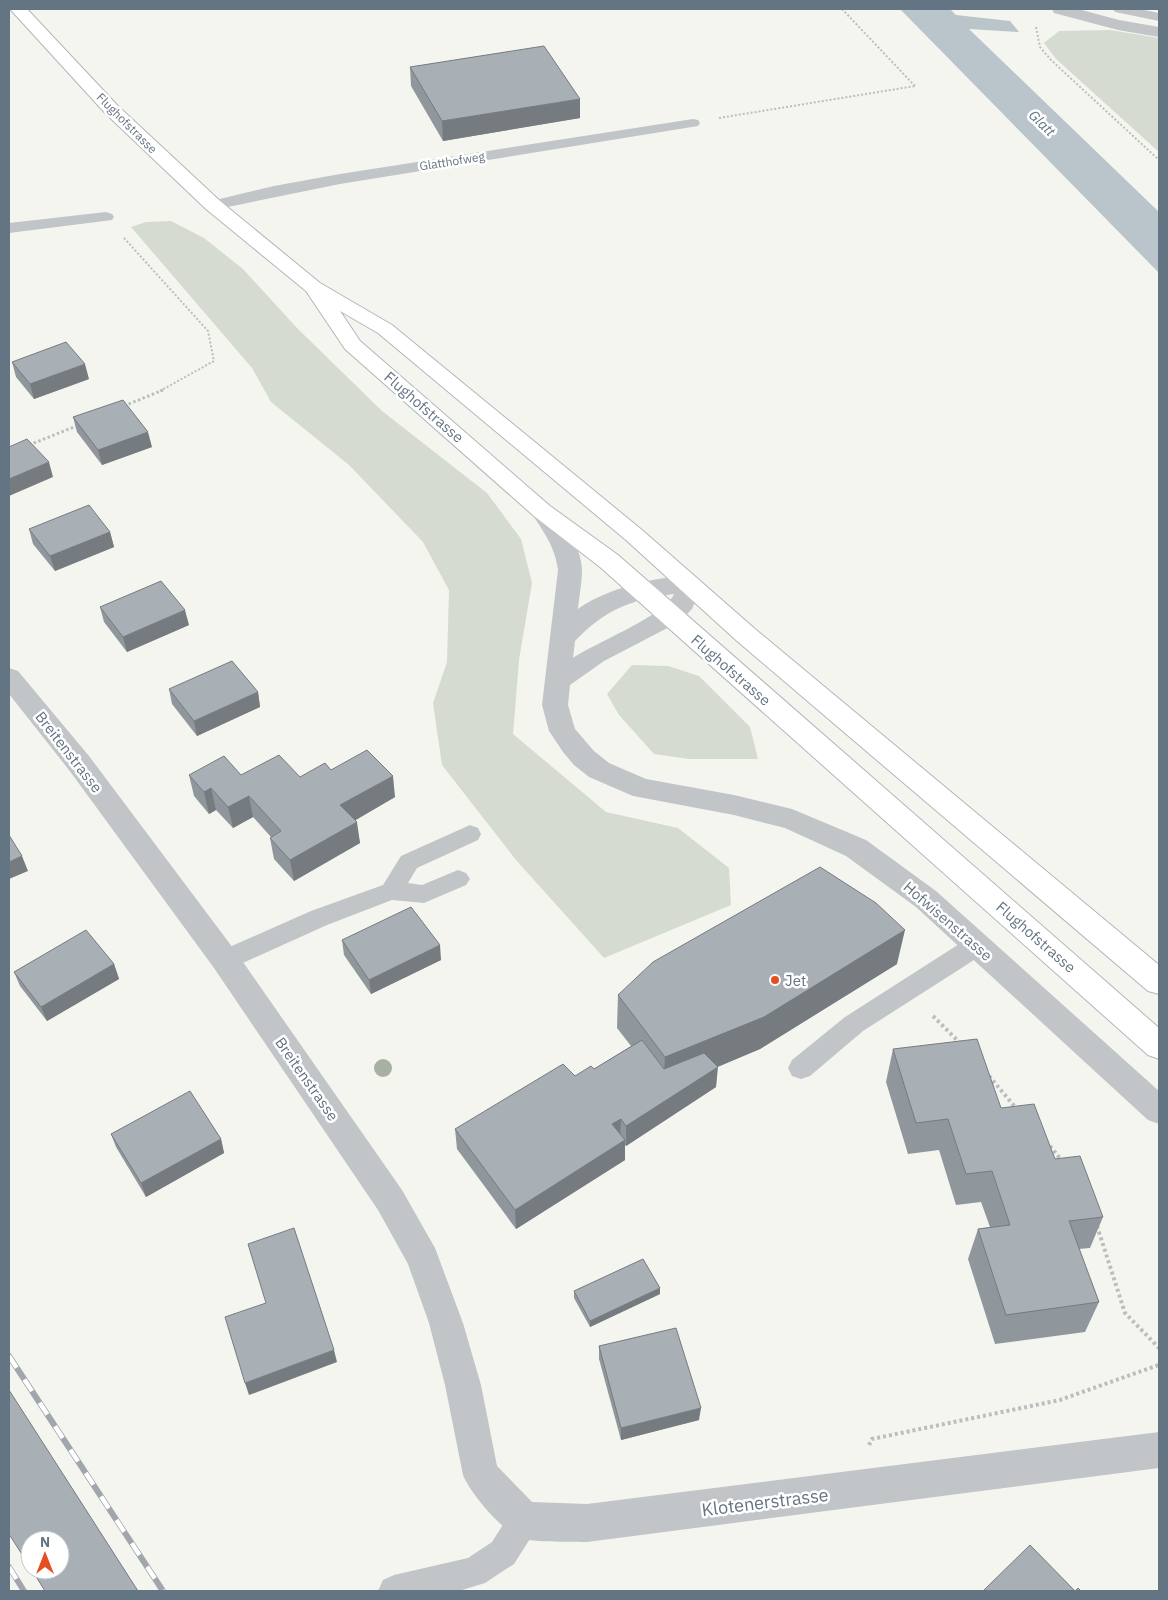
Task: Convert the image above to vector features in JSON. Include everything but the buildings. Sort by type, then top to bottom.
[{"type":"main road","name":"Flughofstrasse","points":[[18,9],[112,110],[213,205],[313,287],[385,329],[634,535],[746,634],[1159,982]]},
{"type":"main road","name":"Flughofstrasse","points":[[313,287],[352,344],[542,511],[609,561],[1159,1046]]},
{"type":"street","points":[[1060,9],[1118,25],[1159,32]]},
{"type":"street","name":"Hofwisenstrasse","points":[[542,511],[559,533],[569,556],[570,580],[555,705],[562,731],[572,745],[600,770],[643,789],[734,805],[792,819],[856,848],[926,899],[1159,1110]]},
{"type":"street","points":[[558,681],[595,655],[670,616],[682,603],[690,585],[642,591],[605,604],[593,610],[562,639]]},
{"type":"street","name":"Breitenstrasse","points":[[9,677],[85,771],[225,960],[390,1200],[423,1259],[446,1323],[463,1386],[481,1475],[524,1520]]},
{"type":"street","name":"Klotenerstrasse","points":[[524,1520],[587,1523],[1159,1450]]},
{"type":"lane","points":[[1120,9],[1159,17]]},
{"type":"lane","name":"Glatthofweg","points":[[213,205],[340,179],[693,123]]},
{"type":"lane","points":[[9,228],[106,217]]},
{"type":"lane","points":[[391,891],[409,862],[470,834]]},
{"type":"lane","points":[[225,960],[319,918],[391,891],[424,894],[458,879]]},
{"type":"lane","points":[[800,1068],[854,1024],[976,946]]},
{"type":"lane","points":[[394,1591],[474,1572],[503,1553],[524,1520]]},
{"type":"path","points":[[693,123],[915,86],[842,9]]},
{"type":"path","points":[[1036,26],[1040,46],[1051,60],[1159,160]]},
{"type":"path","points":[[106,217],[208,331],[214,361],[168,388],[124,406]]},
{"type":"path","points":[[27,446],[80,424]]},
{"type":"path","points":[[908,991],[964,1048]]},
{"type":"path","points":[[983,1070],[1021,1114]]},
{"type":"path","points":[[1046,1143],[1065,1164]]},
{"type":"path","points":[[1096,1222],[1125,1313],[1159,1348]]},
{"type":"path","points":[[840,1492],[872,1439],[1060,1400],[1159,1365]]},
{"type":"shaded area","points":[[1110,30],[1159,38],[1159,152],[1056,59],[1044,43],[1059,31]]},
{"type":"shaded area","points":[[171,221],[204,238],[243,269],[297,328],[382,411],[487,493],[521,539],[532,583],[519,660],[513,734],[606,812],[678,828],[729,868],[731,905],[604,958],[516,860],[442,765],[433,703],[447,662],[449,590],[423,542],[349,465],[271,402],[252,368],[131,227],[146,222]]},
{"type":"shaded area","points":[[632,665],[668,666],[699,676],[750,727],[758,759],[689,759],[654,754],[619,715],[607,694]]},
{"type":"water","name":"Glatt","points":[[900,9],[950,9],[956,15],[1010,21],[1019,32],[969,29],[1159,212],[1159,273]]},
{"type":"railway","points":[[9,1356],[163,1591]]},
{"type":"railway","points":[[9,1567],[24,1591]]},
{"type":"place","name":"Jet","points":[[775,980]]}]
